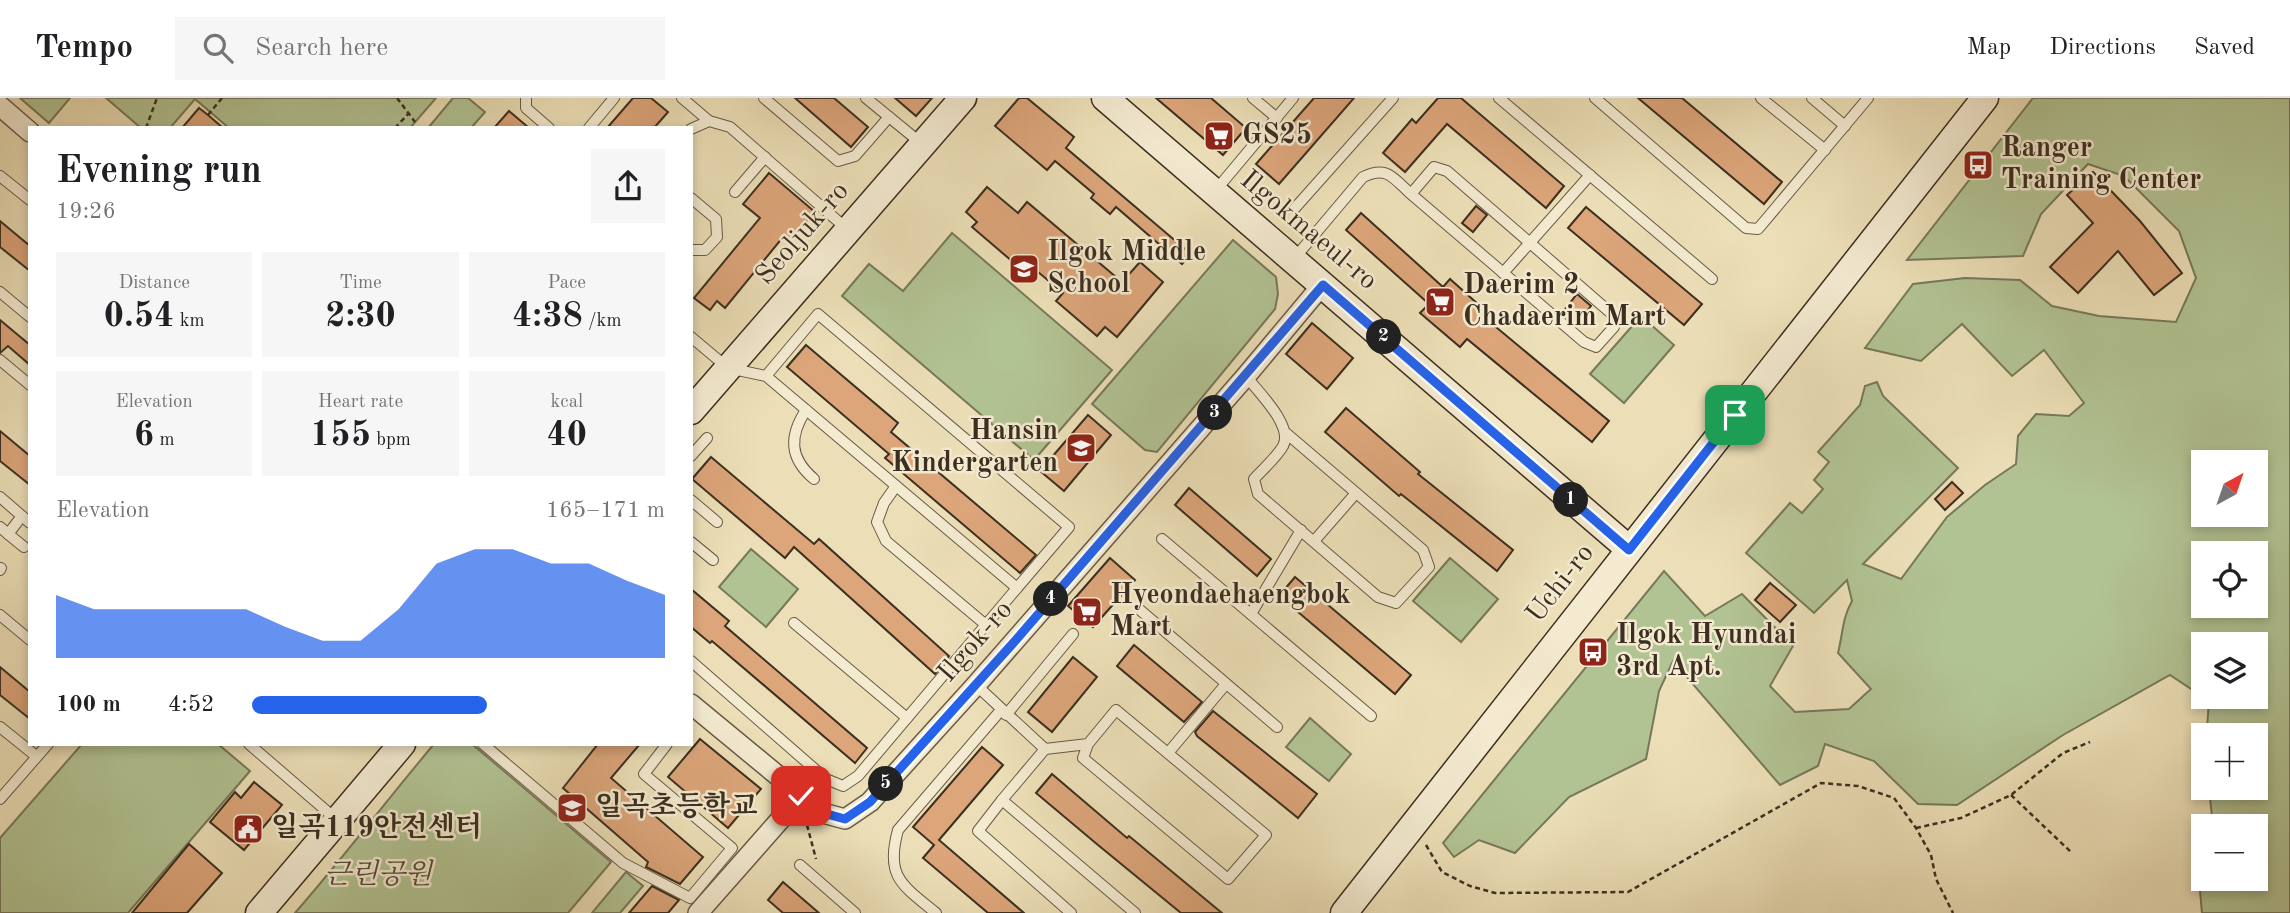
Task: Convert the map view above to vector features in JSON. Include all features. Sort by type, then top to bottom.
[{"type":"main road","name":"Seoljuk-ro","points":[[693,409],[963,98]]},
{"type":"main road","name":"Ilgokmaeul-ro","points":[[1105,98],[1629,550]]},
{"type":"main road","name":"Uchi-ro","points":[[1344,913],[1985,98]]},
{"type":"main road","points":[[259,913],[400,746]]},
{"type":"street","points":[[0,106],[28,130]]},
{"type":"street","name":"Ilgok-ro","points":[[693,708],[823,813],[845,819],[870,802],[976,685],[1323,285]]},
{"type":"street","points":[[698,913],[801,796]]},
{"type":"lane","points":[[526,98],[526,108],[547,126]]},
{"type":"lane","points":[[591,126],[614,98]]},
{"type":"lane","points":[[682,98],[709,121],[730,127],[848,230]]},
{"type":"lane","points":[[764,98],[838,161],[855,156],[889,117]]},
{"type":"lane","points":[[1254,98],[1277,118]]},
{"type":"lane","points":[[1214,193],[1293,98]]},
{"type":"lane","points":[[1295,208],[1393,98]]},
{"type":"lane","points":[[1499,98],[1712,279]]},
{"type":"lane","points":[[1595,98],[1746,228],[1758,229],[1868,98]]},
{"type":"lane","points":[[1761,98],[1825,150]]},
{"type":"lane","points":[[1812,98],[1845,126]]},
{"type":"lane","points":[[871,100],[923,144]]},
{"type":"lane","points":[[693,128],[709,121]]},
{"type":"lane","points":[[734,192],[765,157]]},
{"type":"lane","points":[[1293,260],[1363,177],[1376,171],[1387,172],[1411,194],[1584,342],[1596,347],[1614,327],[1612,314],[1447,171],[1434,167],[1411,194]]},
{"type":"lane","points":[[1503,273],[1590,175]]},
{"type":"lane","points":[[0,176],[28,198]]},
{"type":"lane","points":[[693,200],[716,219],[717,237],[705,250],[693,250]]},
{"type":"lane","points":[[0,292],[28,315]]},
{"type":"lane","points":[[693,664],[826,779],[843,786],[858,776],[1069,527],[818,314],[766,376]]},
{"type":"lane","points":[[693,337],[728,368],[766,376],[1017,588]]},
{"type":"lane","points":[[0,360],[28,383]]},
{"type":"lane","points":[[1246,376],[1280,418],[1286,433],[1423,550],[1429,567],[1396,603],[1378,597],[1315,540],[1258,494],[1254,479],[1284,444],[1286,433]]},
{"type":"lane","points":[[806,411],[794,428],[794,446],[802,469],[814,479]]},
{"type":"lane","points":[[693,454],[707,438]]},
{"type":"lane","points":[[896,486],[884,503],[877,522],[886,541],[986,625]]},
{"type":"lane","points":[[1315,540],[1356,493]]},
{"type":"lane","points":[[0,497],[26,519],[4,531],[24,547]]},
{"type":"lane","points":[[693,502],[717,522]]},
{"type":"lane","points":[[1251,614],[1301,530]]},
{"type":"lane","points":[[1162,539],[1371,716]]},
{"type":"lane","points":[[693,544],[713,560]]},
{"type":"lane","points":[[1140,610],[1278,727]]},
{"type":"lane","points":[[0,615],[28,638]]},
{"type":"lane","points":[[794,623],[907,718]]},
{"type":"lane","points":[[936,913],[898,881],[893,870],[892,849],[898,830],[1073,634]]},
{"type":"lane","points":[[1168,753],[1226,684]]},
{"type":"lane","points":[[976,685],[1045,748]]},
{"type":"lane","points":[[1116,710],[1266,835],[1228,880],[1083,758],[1088,744],[1116,710]]},
{"type":"lane","points":[[0,727],[36,756]]},
{"type":"lane","points":[[1071,913],[978,831],[1045,748],[1088,744]]},
{"type":"lane","points":[[0,799],[46,746]]},
{"type":"lane","points":[[251,746],[338,820]]},
{"type":"lane","points":[[486,746],[623,863],[690,898],[732,848],[644,774],[665,746]]},
{"type":"lane","points":[[0,781],[9,789]]},
{"type":"lane","points":[[1002,800],[1135,913]]},
{"type":"lane","points":[[623,863],[645,869]]},
{"type":"lane","points":[[800,864],[855,913]]},
{"type":"path","points":[[147,126],[158,98]]},
{"type":"path","points":[[208,115],[222,98]]},
{"type":"path","points":[[397,98],[415,122]]},
{"type":"path","points":[[397,126],[408,114]]},
{"type":"path","points":[[1916,828],[1961,818],[2011,794],[2063,753],[2090,742]]},
{"type":"path","points":[[1413,824],[1442,872],[1469,886],[1495,893],[1628,892],[1821,783],[1858,786],[1894,798],[1916,828],[1931,855],[1936,878],[1953,913]]},
{"type":"path","points":[[2011,794],[2072,853]]},
{"type":"path","points":[[801,796],[821,883]]},
{"type":"green space","points":[[20,98],[70,98],[49,123]]},
{"type":"green space","points":[[106,98],[436,98],[412,126],[227,126],[195,99],[172,126],[139,126]]},
{"type":"green space","points":[[453,98],[468,98],[485,112],[473,126],[430,126]]},
{"type":"green space","points":[[2033,98],[2290,98],[2290,913],[2202,913],[2200,891],[2268,891],[2268,814],[2212,814],[2210,800],[2268,800],[2268,723],[2207,723],[2208,709],[2268,709],[2268,632],[2191,632],[2191,689],[2170,675],[2063,735],[1957,805],[1918,804],[1874,761],[1825,744],[1818,766],[1780,785],[1673,661],[1659,691],[1646,759],[1569,797],[1515,853],[1479,840],[1454,857],[1443,843],[1664,571],[1705,616],[1742,594],[1793,646],[1770,686],[1795,712],[1849,709],[1871,689],[1838,653],[1844,620],[1852,601],[1847,580],[1814,613],[1746,553],[1790,503],[1802,513],[1823,489],[1814,480],[1829,462],[1818,452],[1860,405],[1865,386],[1877,382],[1883,396],[1958,468],[1863,564],[1901,579],[1947,517],[1985,485],[2016,464],[2018,436],[2036,414],[2069,416],[2084,403],[2044,350],[2012,376],[1962,324],[1921,361],[1865,348],[1913,284],[1965,278],[2020,280],[2052,306],[2099,316],[2176,322],[2196,278],[2179,231],[2124,176],[2088,164],[2041,214],[2023,256],[1907,260]]},
{"type":"green space","points":[[952,233],[1112,370],[1034,460],[842,296],[869,264],[903,291]]},
{"type":"green space","points":[[1233,240],[1276,277],[1278,294],[1275,309],[1157,452],[1145,450],[1092,404]]},
{"type":"green space","points":[[1641,316],[1674,345],[1624,403],[1590,374]]},
{"type":"green space","points":[[751,549],[798,589],[766,627],[719,587]]},
{"type":"green space","points":[[1450,558],[1498,599],[1461,642],[1413,601]]},
{"type":"green space","points":[[1310,718],[1351,754],[1329,781],[1286,747]]},
{"type":"green space","points":[[80,746],[220,746],[250,771],[128,913],[0,913],[0,838]]},
{"type":"green space","name":"근린공원","points":[[432,746],[474,746],[611,862],[568,913],[295,913]]},
{"type":"green space","points":[[626,872],[643,886],[620,913],[592,913]]},
{"type":"building","points":[[633,98],[651,98],[668,112],[656,126],[609,126]]},
{"type":"building","points":[[795,98],[834,98],[868,127],[851,147]]},
{"type":"building","points":[[895,98],[932,98],[916,116]]},
{"type":"building","points":[[1019,98],[1027,98],[1074,137],[1066,148],[1191,254],[1182,264],[1116,207],[1110,214],[1091,198],[1094,194],[1055,161],[1047,170],[995,126]]},
{"type":"building","points":[[1156,98],[1211,98],[1246,128],[1223,155]]},
{"type":"building","points":[[1314,98],[1354,98],[1279,184],[1256,164]]},
{"type":"building","points":[[1438,98],[1461,98],[1564,186],[1546,208],[1447,124],[1405,172],[1383,153],[1412,119],[1416,123]]},
{"type":"building","points":[[1638,98],[1682,98],[1782,182],[1764,204]]},
{"type":"building","points":[[199,108],[221,126],[184,126]]},
{"type":"building","points":[[509,111],[527,126],[496,126]]},
{"type":"building","points":[[2093,172],[2140,221],[2182,273],[2154,295],[2118,251],[2078,293],[2050,267],[2093,223],[2067,195]]},
{"type":"building","points":[[769,173],[815,212],[788,242],[783,237],[725,308],[717,301],[710,310],[694,298],[760,218],[743,204]]},
{"type":"building","points":[[987,187],[1018,213],[1027,202],[1122,282],[1140,262],[1163,282],[1117,337],[1105,327],[1097,336],[1056,301],[1063,293],[1018,255],[1013,262],[972,227],[977,222],[966,212]]},
{"type":"building","points":[[1476,206],[1487,215],[1473,232],[1462,223]]},
{"type":"building","points":[[1586,207],[1702,304],[1684,325],[1568,228]]},
{"type":"building","points":[[1361,213],[1443,287],[1450,279],[1489,314],[1485,318],[1609,421],[1592,442],[1467,339],[1460,347],[1420,313],[1429,304],[1346,230]]},
{"type":"building","points":[[0,221],[28,244],[28,269],[0,247]]},
{"type":"building","points":[[1577,294],[1591,306],[1576,325],[1562,313]]},
{"type":"building","points":[[0,320],[28,343],[28,363],[8,346],[0,353]]},
{"type":"building","points":[[1312,323],[1353,358],[1327,389],[1286,354]]},
{"type":"building","points":[[806,345],[898,423],[891,432],[1036,555],[1020,573],[885,458],[889,454],[787,367]]},
{"type":"building","points":[[1346,408],[1420,472],[1418,474],[1513,550],[1497,571],[1401,494],[1399,496],[1325,432]]},
{"type":"building","points":[[1088,415],[1111,435],[1064,491],[1040,471]]},
{"type":"building","points":[[0,431],[28,454],[28,483],[0,461]]},
{"type":"building","points":[[711,457],[814,544],[819,539],[949,656],[935,674],[794,547],[785,558],[693,478]]},
{"type":"building","points":[[1952,482],[1963,493],[1945,510],[1935,499]]},
{"type":"building","points":[[1189,488],[1271,559],[1257,576],[1175,505]]},
{"type":"building","points":[[1110,558],[1135,580],[1093,627],[1068,606]]},
{"type":"building","points":[[1295,577],[1411,675],[1395,694],[1279,596]]},
{"type":"building","points":[[1770,583],[1796,605],[1780,622],[1755,600]]},
{"type":"building","points":[[693,591],[729,621],[725,626],[867,748],[855,763],[712,641],[710,643],[693,629]]},
{"type":"building","points":[[1134,645],[1202,702],[1184,722],[1117,666]]},
{"type":"building","points":[[1073,657],[1097,677],[1052,732],[1028,712]]},
{"type":"building","points":[[0,667],[28,690],[28,717],[0,695]]},
{"type":"building","points":[[1213,711],[1317,794],[1298,818],[1197,736],[1195,732]]},
{"type":"building","points":[[700,739],[761,789],[728,828],[668,777]]},
{"type":"building","points":[[596,746],[638,746],[611,778],[703,857],[680,884],[646,867],[648,862],[563,788]]},
{"type":"building","points":[[982,747],[1003,765],[939,840],[1024,913],[988,913],[923,858],[934,845],[913,827]]},
{"type":"building","points":[[1052,774],[1222,913],[1181,913],[1036,793]]},
{"type":"building","points":[[254,782],[282,805],[244,850],[210,822],[235,792],[241,798]]},
{"type":"building","points":[[189,844],[222,873],[187,913],[132,913]]},
{"type":"building","points":[[783,882],[819,913],[783,913],[768,900]]},
{"type":"building","points":[[652,886],[679,900],[668,913],[629,913]]},
{"type":"place","name":"GS25","points":[[1219,136]]},
{"type":"place","name":"Ranger Training Center","points":[[1978,165]]},
{"type":"place","name":"Ilgok Middle School","points":[[1024,269]]},
{"type":"place","name":"Daerim 2 Chadaerim Mart","points":[[1440,302]]},
{"type":"place","name":"Hansin Kindergarten","points":[[1081,448]]},
{"type":"place","name":"Hyeondaehaengbok Mart","points":[[1087,612]]},
{"type":"place","name":"Ilgok Hyundai 3rd Apt.","points":[[1593,652]]},
{"type":"place","name":"일곡초등학교","points":[[572,808]]},
{"type":"place","name":"일곡119안전센터","points":[[248,829]]},
{"type":"route","points":[[801,796],[823,813],[845,819],[870,802],[1015,641],[1323,285],[1629,550],[1735,415]]}]
